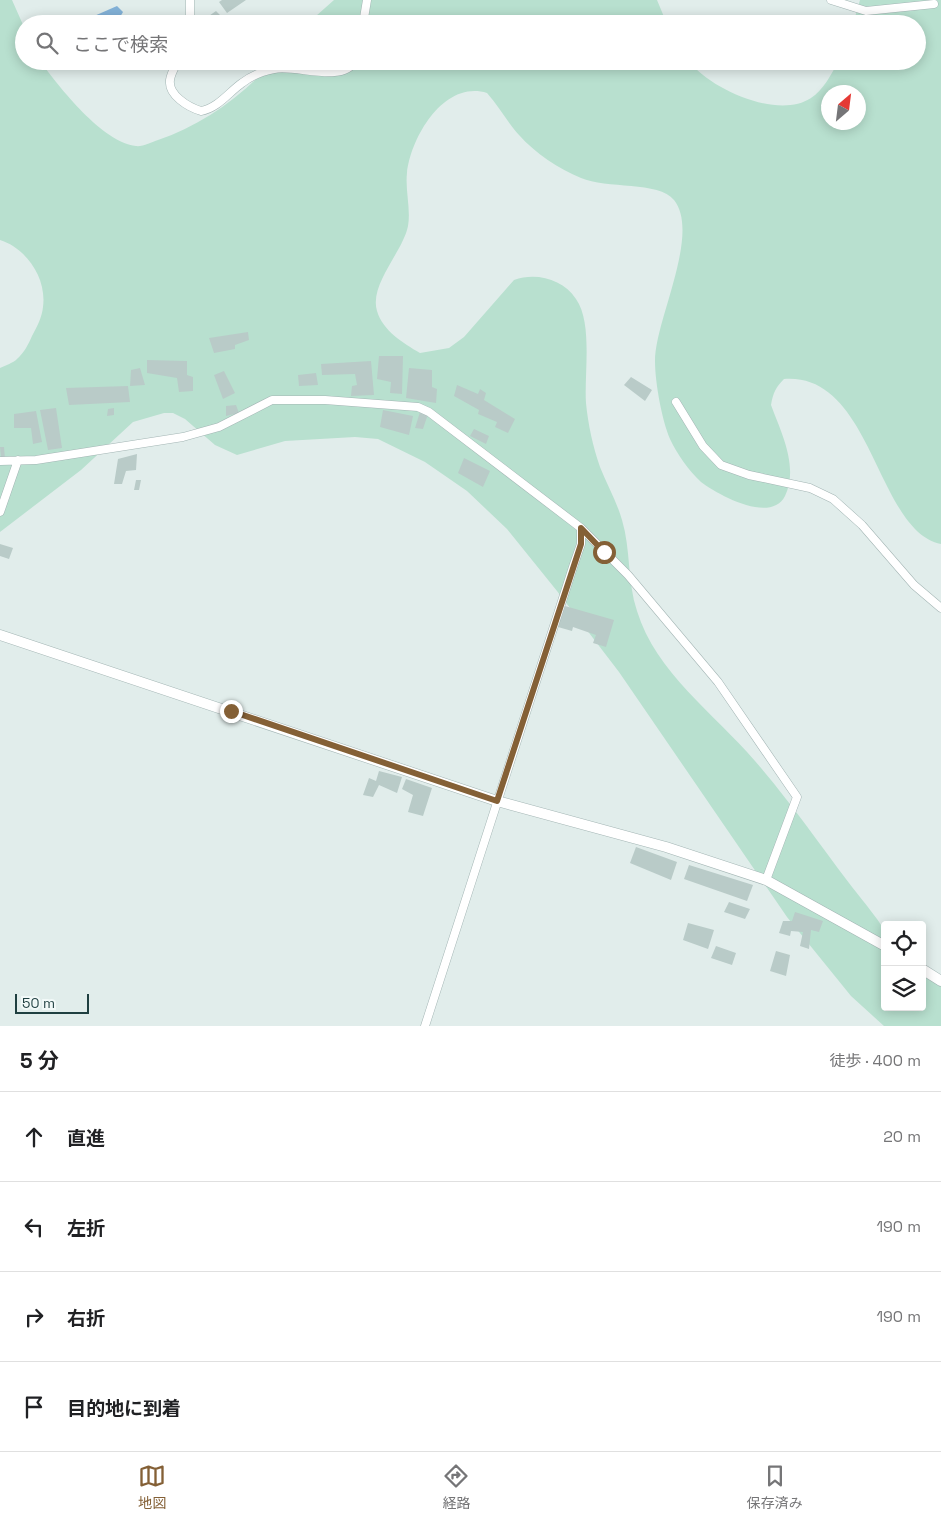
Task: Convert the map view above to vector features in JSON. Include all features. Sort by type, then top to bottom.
[{"type":"street","points":[[190,0],[190,15]]},
{"type":"street","points":[[364,15],[366,0]]},
{"type":"street","points":[[831,0],[866,10],[934,4]]},
{"type":"street","points":[[174,70],[170,80],[173,92],[185,103],[201,111],[211,108],[249,78],[271,70]]},
{"type":"street","points":[[312,70],[337,72],[343,70]]},
{"type":"street","points":[[0,460],[36,460],[183,437],[219,427],[272,400],[325,400],[418,407],[430,412],[581,528],[628,575],[718,682],[797,798],[766,880]]},
{"type":"street","points":[[676,402],[703,446],[721,465],[749,475],[810,488],[833,499],[862,525],[914,584],[941,608]]},
{"type":"street","points":[[0,512],[18,460]]},
{"type":"street","points":[[425,1026],[581,544],[581,528]]},
{"type":"street","points":[[0,635],[497,801],[666,847],[766,880],[881,944]]},
{"type":"street","points":[[926,972],[941,981]]},
{"type":"green space","points":[[0,0],[12,0],[19,15],[15,15],[15,70],[47,70],[70,99],[96,125],[123,143],[138,146],[175,134],[206,118],[249,86],[266,70],[697,70],[712,82],[728,91],[763,103],[797,104],[811,98],[821,88],[821,130],[866,130],[866,85],[824,85],[833,70],[926,70],[926,15],[856,15],[860,0],[941,0],[941,544],[919,533],[902,512],[856,425],[837,400],[814,384],[784,379],[773,397],[771,405],[784,438],[790,473],[789,485],[785,496],[778,504],[768,507],[757,507],[744,504],[719,494],[701,482],[684,462],[670,439],[662,412],[655,370],[657,344],[680,255],[681,215],[674,200],[667,194],[657,190],[592,181],[564,170],[525,142],[487,93],[471,91],[457,95],[444,103],[423,128],[415,143],[407,173],[408,226],[405,236],[382,279],[376,301],[377,311],[384,325],[401,341],[420,353],[449,348],[464,337],[514,280],[540,277],[556,282],[571,292],[581,309],[586,335],[586,403],[591,435],[600,467],[622,520],[627,543],[634,600],[646,633],[672,673],[739,743],[780,791],[881,925],[881,1011],[926,1011],[926,972],[941,983],[941,1026],[884,1026],[851,996],[787,917],[619,672],[557,591],[507,529],[467,491],[425,462],[378,439],[355,437],[285,441],[237,455],[215,445],[185,419],[173,413],[164,413],[133,422],[81,470],[0,532],[0,368],[11,363],[22,354],[36,329],[43,307],[42,285],[38,275],[26,257],[0,240]]},
{"type":"green space","points":[[334,0],[657,0],[663,15],[317,15]]},
{"type":"water","points":[[117,6],[123,12],[121,15],[96,15]]},
{"type":"building","points":[[222,0],[246,0],[227,13],[219,2]]},
{"type":"building","points":[[216,11],[220,15],[210,15]]},
{"type":"building","points":[[248,332],[249,340],[235,345],[235,349],[214,353],[209,338]]},
{"type":"building","points":[[379,356],[403,356],[402,394],[390,393],[391,382],[377,379]]},
{"type":"building","points":[[147,360],[187,361],[187,375],[193,377],[193,391],[179,392],[177,378],[147,373]]},
{"type":"building","points":[[371,361],[374,395],[351,396],[352,386],[357,385],[355,374],[322,375],[321,364]]},
{"type":"building","points":[[140,368],[145,385],[130,386],[131,370]]},
{"type":"building","points":[[409,368],[432,370],[432,387],[437,389],[436,403],[406,398]]},
{"type":"building","points":[[224,371],[235,393],[223,399],[214,375]]},
{"type":"building","points":[[316,373],[318,385],[299,386],[298,375]]},
{"type":"building","points":[[631,377],[652,390],[645,401],[624,385]]},
{"type":"building","points":[[457,385],[478,394],[480,389],[486,393],[484,400],[515,419],[508,433],[495,427],[497,422],[478,414],[479,410],[454,396]]},
{"type":"building","points":[[128,386],[130,402],[69,405],[66,388]]},
{"type":"building","points":[[236,405],[239,413],[226,416],[226,406]]},
{"type":"building","points":[[56,408],[62,448],[48,450],[40,410]]},
{"type":"building","points":[[114,408],[114,415],[107,416],[108,409]]},
{"type":"building","points":[[383,410],[413,416],[409,435],[380,427]]},
{"type":"building","points":[[36,411],[42,442],[33,444],[31,428],[14,428],[14,414]]},
{"type":"building","points":[[420,412],[428,414],[423,429],[415,428]]},
{"type":"building","points":[[474,429],[489,436],[486,444],[470,436]]},
{"type":"building","points":[[0,447],[4,447],[5,459],[1,458]]},
{"type":"building","points":[[137,454],[136,470],[126,471],[122,484],[114,484],[118,459]]},
{"type":"building","points":[[464,458],[490,471],[483,487],[458,473]]},
{"type":"building","points":[[136,480],[141,480],[139,490],[134,490]]},
{"type":"building","points":[[0,544],[13,548],[9,559],[0,556]]},
{"type":"building","points":[[565,606],[614,620],[606,647],[593,643],[596,635],[573,627],[572,631],[558,627]]},
{"type":"building","points":[[379,771],[402,777],[397,793],[379,785],[373,797],[363,795],[369,778],[376,781]]},
{"type":"building","points":[[406,779],[432,788],[423,816],[408,812],[413,795],[402,789]]},
{"type":"building","points":[[636,847],[677,862],[671,880],[630,863]]},
{"type":"building","points":[[689,865],[753,885],[747,901],[684,879]]},
{"type":"building","points":[[729,902],[750,909],[745,919],[724,912]]},
{"type":"building","points":[[795,912],[823,921],[819,932],[811,930],[809,949],[800,946],[803,932],[791,931],[790,936],[779,933],[783,921],[792,921]]},
{"type":"building","points":[[688,923],[714,930],[708,949],[683,940]]},
{"type":"building","points":[[716,946],[736,953],[732,965],[711,958]]},
{"type":"building","points":[[776,951],[790,955],[786,976],[770,971]]},
{"type":"route","points":[[231,711],[497,801],[581,544],[581,528],[604,552]]}]
